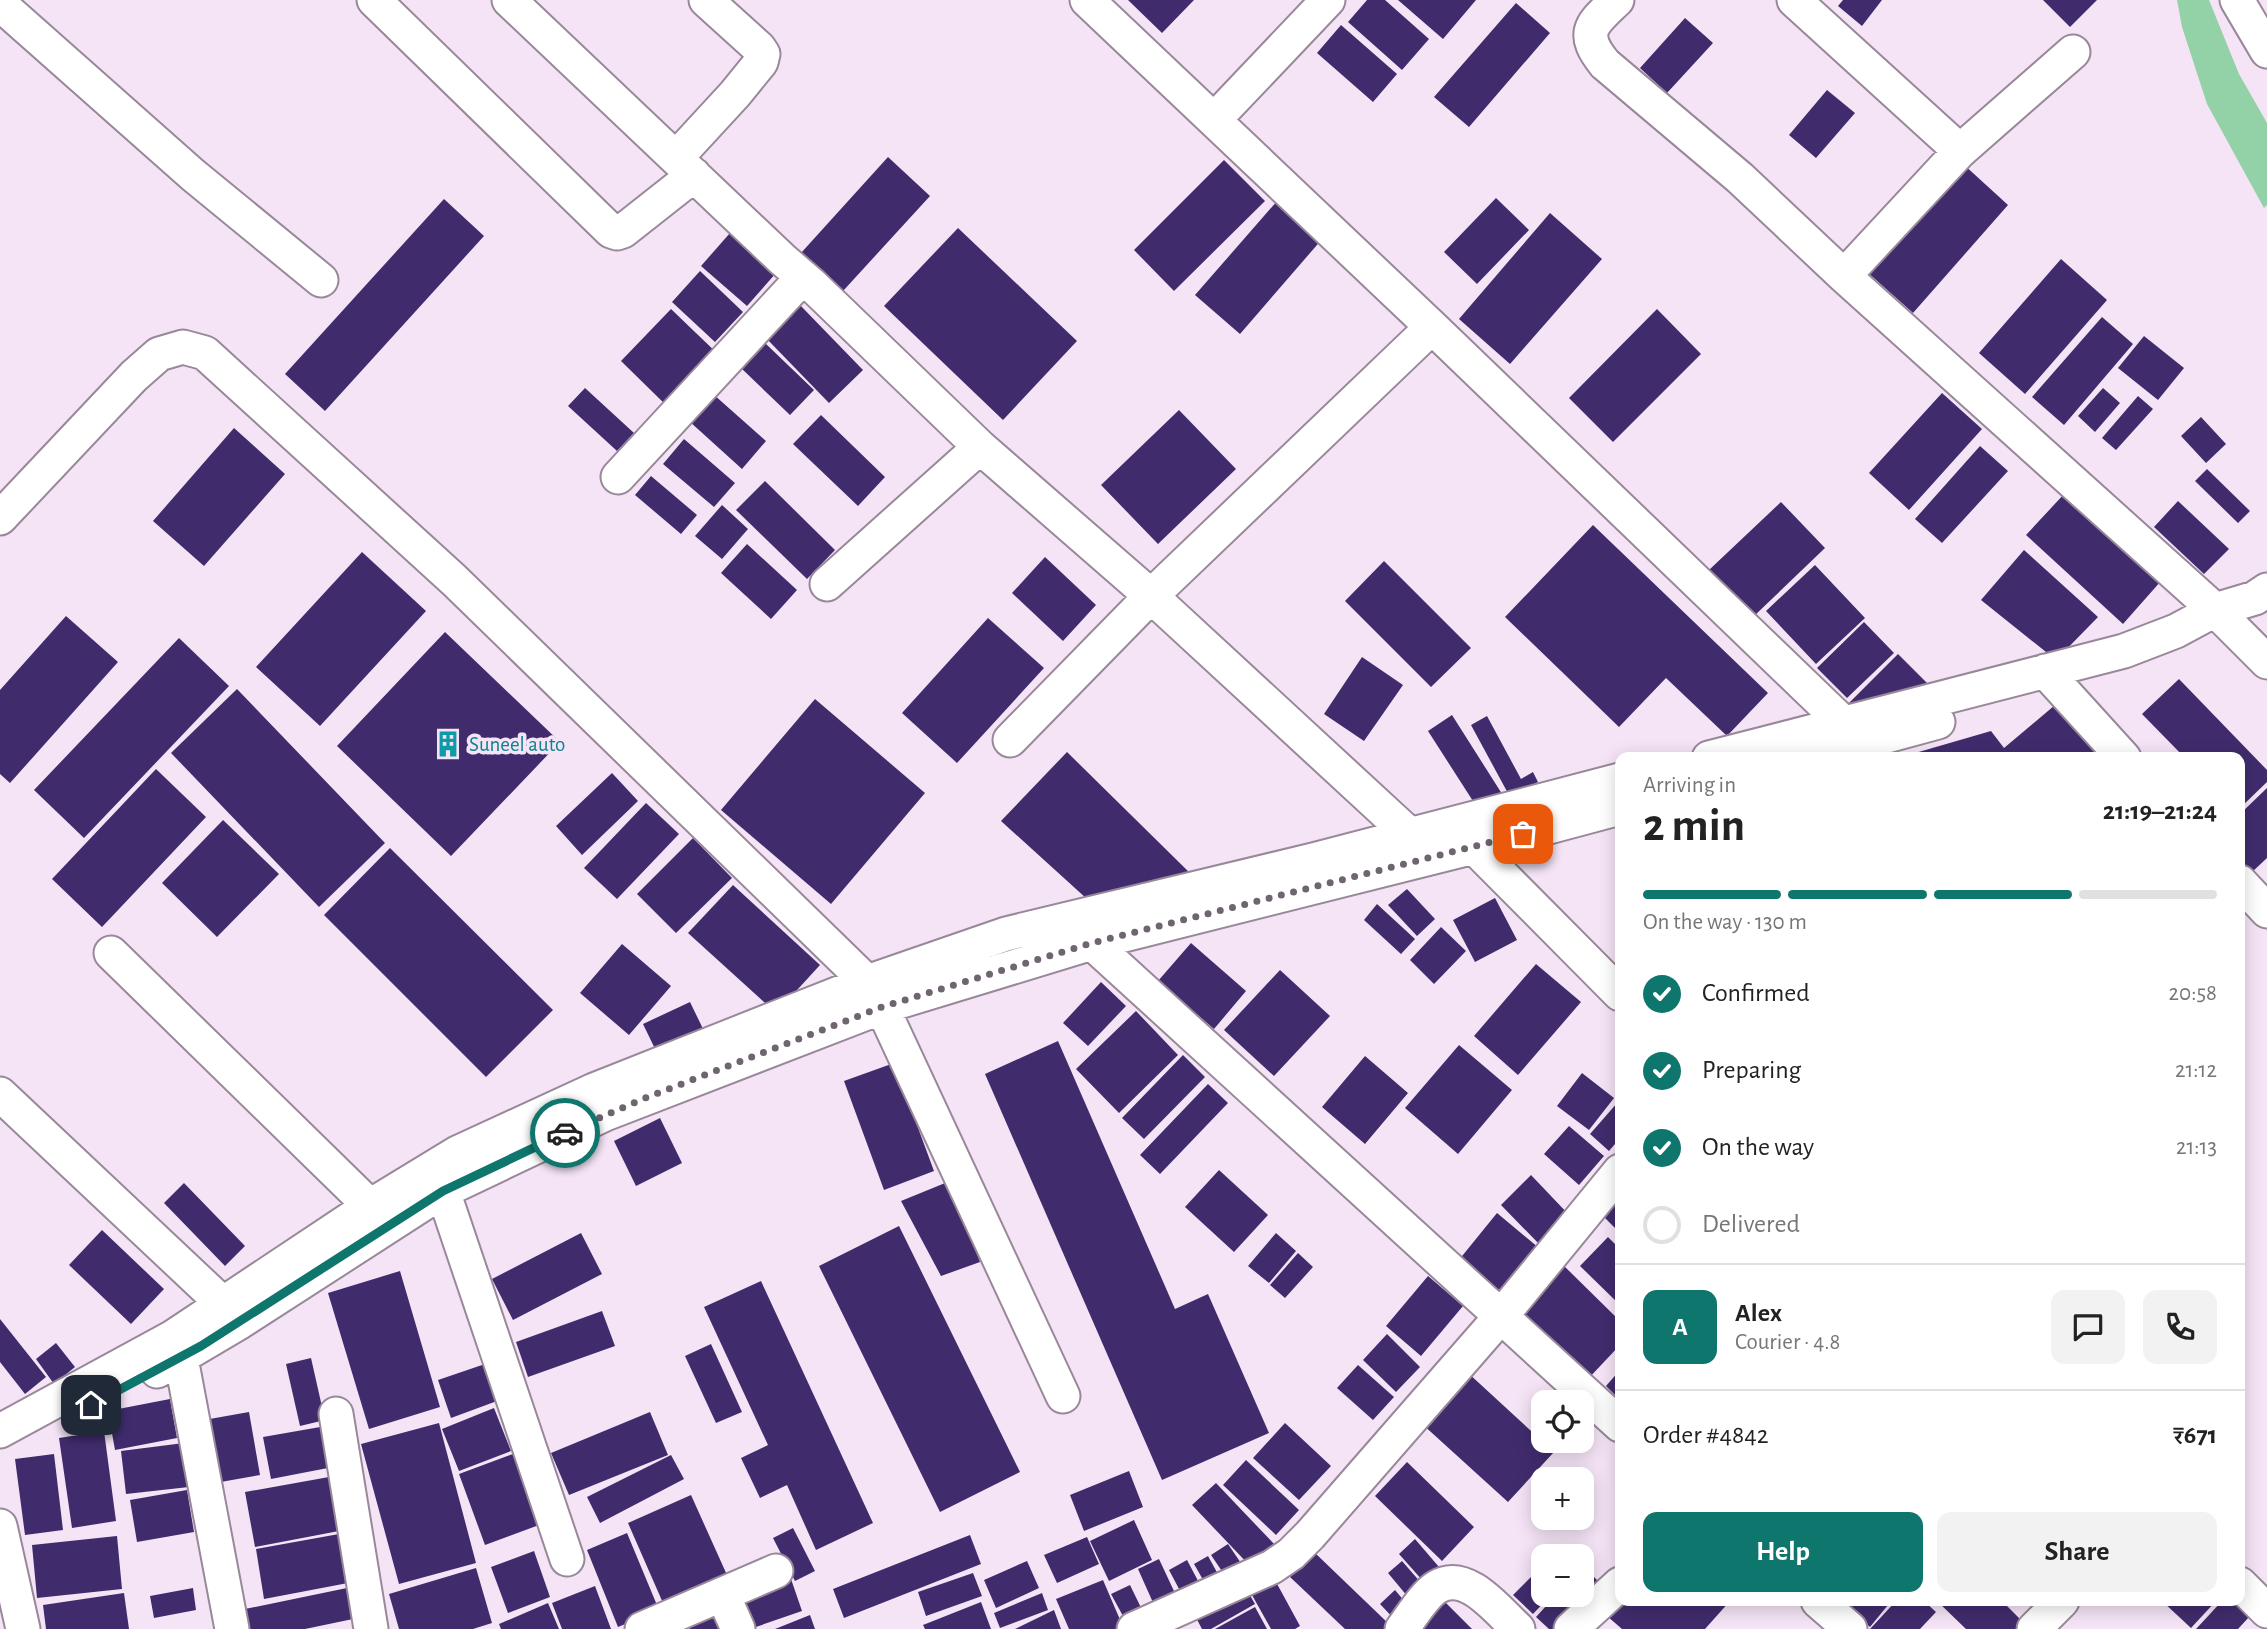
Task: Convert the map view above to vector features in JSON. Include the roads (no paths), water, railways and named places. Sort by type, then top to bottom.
[{"type":"street","points":[[374,0],[611,231],[617,233],[623,232],[685,167],[735,94],[761,62],[760,48],[706,0]]},
{"type":"street","points":[[509,0],[981,447],[1151,596],[1410,835]]},
{"type":"street","points":[[1087,0],[1432,327],[1853,733]]},
{"type":"street","points":[[1214,120],[1328,0]]},
{"type":"street","points":[[1617,0],[1593,23],[1593,49],[1605,64],[1740,178],[1844,276],[2222,617],[2267,662]]},
{"type":"street","points":[[1794,0],[1960,150]]},
{"type":"street","points":[[2237,0],[2267,51]]},
{"type":"street","points":[[0,4],[193,175],[321,280]]},
{"type":"street","points":[[1844,276],[1960,150],[2073,52]]},
{"type":"street","points":[[618,477],[803,277]]},
{"type":"street","points":[[1010,740],[1151,596],[1432,327]]},
{"type":"street","points":[[0,518],[134,376],[159,354],[183,347],[205,354],[454,580],[874,994],[1063,1396]]},
{"type":"street","points":[[827,584],[981,447]]},
{"type":"street","points":[[1744,752],[1853,733],[2053,680],[2156,662],[2212,637],[2222,617],[2261,594]]},
{"type":"street","points":[[2053,680],[2119,752]]},
{"type":"street","points":[[1817,752],[1853,733]]},
{"type":"street","points":[[0,1452],[181,1358],[231,1313],[377,1217],[457,1153],[600,1102],[874,994],[1410,835],[1469,834],[1615,782]]},
{"type":"street","points":[[1086,930],[1469,834],[1615,809]]},
{"type":"street","points":[[1469,834],[1615,989]]},
{"type":"street","points":[[2245,887],[2267,911]]},
{"type":"street","points":[[1086,930],[1615,1420]]},
{"type":"street","points":[[111,953],[377,1217]]},
{"type":"street","points":[[0,1094],[231,1313]]},
{"type":"street","points":[[377,1217],[443,1191],[600,1102]]},
{"type":"street","points":[[1134,1629],[1272,1567],[1291,1554],[1502,1315],[1615,1177]]},
{"type":"street","points":[[443,1191],[567,1559]]},
{"type":"street","points":[[0,1431],[173,1337],[231,1313]]},
{"type":"street","points":[[181,1358],[232,1629]]},
{"type":"street","points":[[336,1414],[371,1629]]},
{"type":"street","points":[[0,1526],[23,1629]]},
{"type":"street","points":[[642,1629],[776,1571]]},
{"type":"street","points":[[1402,1629],[1436,1587],[1454,1581],[1475,1590],[1518,1629]]},
{"type":"street","points":[[1571,1629],[1615,1589]]},
{"type":"street","points":[[2245,1589],[2267,1611]]},
{"type":"street","points":[[723,1595],[738,1629]]},
{"type":"street","points":[[1824,1606],[1850,1629]]},
{"type":"street","points":[[2034,1629],[2057,1606]]},
{"type":"place","name":"Suneel auto","points":[[448,744]]}]
